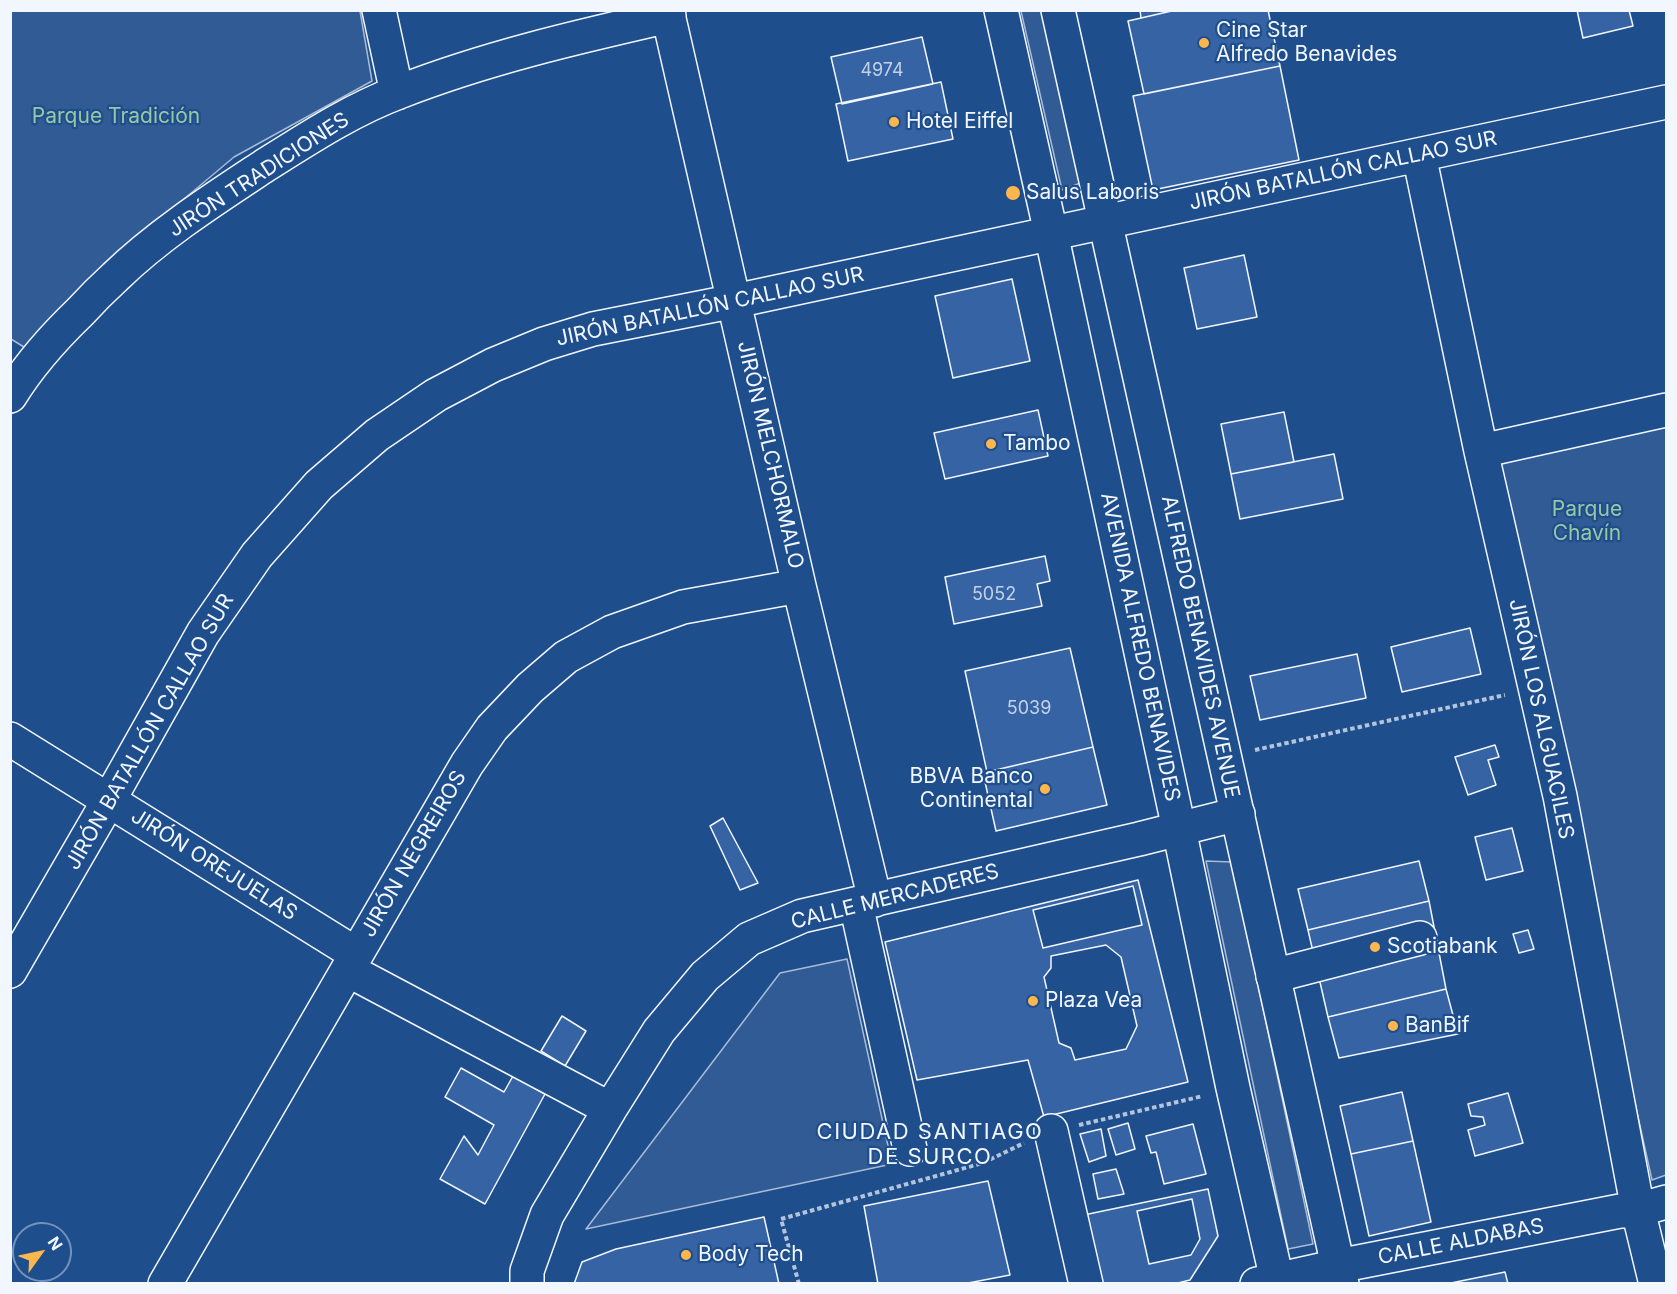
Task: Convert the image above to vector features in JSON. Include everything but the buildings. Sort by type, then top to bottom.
[{"type":"street","points":[[379,10],[397,93]]},
{"type":"street","name":"AVENIDA ALFREDO BENAVIDES","points":[[1001,10],[1179,829],[1233,1088],[1270,1282]]},
{"type":"street","name":"ALFREDO BENAVIDES AVENUE","points":[[1058,10],[1340,1275]]},
{"type":"street","name":"JIRÓN TRADICIONES","points":[[13,386],[59,333],[116,276],[144,252],[231,188],[336,121],[397,93],[476,65],[560,40],[668,13]]},
{"type":"street","name":"JIRÓN MELCHORMALO","points":[[668,13],[799,586],[866,902],[910,1149]]},
{"type":"street","name":"JIRÓN BATALLÓN CALLAO SUR","points":[[10,970],[203,633],[257,555],[320,485],[377,435],[436,395],[493,364],[544,344],[593,329],[735,301],[1666,102]]},
{"type":"street","name":"JIRÓN LOS ALGUACILES","points":[[1419,155],[1481,452],[1652,1206],[1656,1284]]},
{"type":"street","points":[[1481,452],[1666,410]]},
{"type":"street","name":"JIRÓN NEGREIROS","points":[[165,1284],[467,764],[492,728],[530,688],[566,657],[612,632],[683,607],[799,586]]},
{"type":"street","name":"JIRÓN OREJUELAS","points":[[10,739],[109,800],[352,962],[610,1109]]},
{"type":"street","name":"CALLE MERCADERES","points":[[527,1284],[527,1271],[547,1215],[659,1031],[705,976],[749,939],[802,916],[1238,814]]},
{"type":"street","points":[[1273,976],[1420,938]]},
{"type":"street","points":[[1052,1131],[1086,1284]]},
{"type":"street","name":"CALLE ALDABAS","points":[[1270,1282],[1340,1275],[1620,1211],[1652,1206]]},
{"type":"path","points":[[1225,756],[1535,688]]},
{"type":"path","points":[[799,1284],[781,1219],[983,1163],[1052,1131],[1233,1088]]},
{"type":"shaded area","name":"Parque Tradición","points":[[11,11],[360,11],[372,81],[234,157],[121,252],[32,352],[11,339]]},
{"type":"shaded area","points":[[1021,11],[1045,11],[1083,182],[1062,190]]},
{"type":"shaded area","name":"Parque Chavín","points":[[1666,423],[1666,1175],[1652,1180],[1493,463]]},
{"type":"shaded area","points":[[1206,861],[1232,862],[1313,1244],[1288,1249]]},
{"type":"shaded area","points":[[847,959],[892,1164],[586,1229],[780,973]]},
{"type":"place","name":"Cine Star Alfredo Benavides","points":[[1204,43]]},
{"type":"place","name":"Hotel Eiffel","points":[[894,122]]},
{"type":"place","name":"Salus Laboris","points":[[1013,193]]},
{"type":"place","name":"Tambo","points":[[991,444]]},
{"type":"place","name":"BBVA Banco Continental","points":[[1045,789]]},
{"type":"place","name":"Scotiabank","points":[[1375,947]]},
{"type":"place","name":"Plaza Vea","points":[[1033,1001]]},
{"type":"place","name":"BanBif","points":[[1393,1026]]},
{"type":"place","name":"Body Tech","points":[[686,1255]]},
{"type":"district","name":"CIUDAD SANTIAGO DE SURCO","points":[[930,1144]]}]
